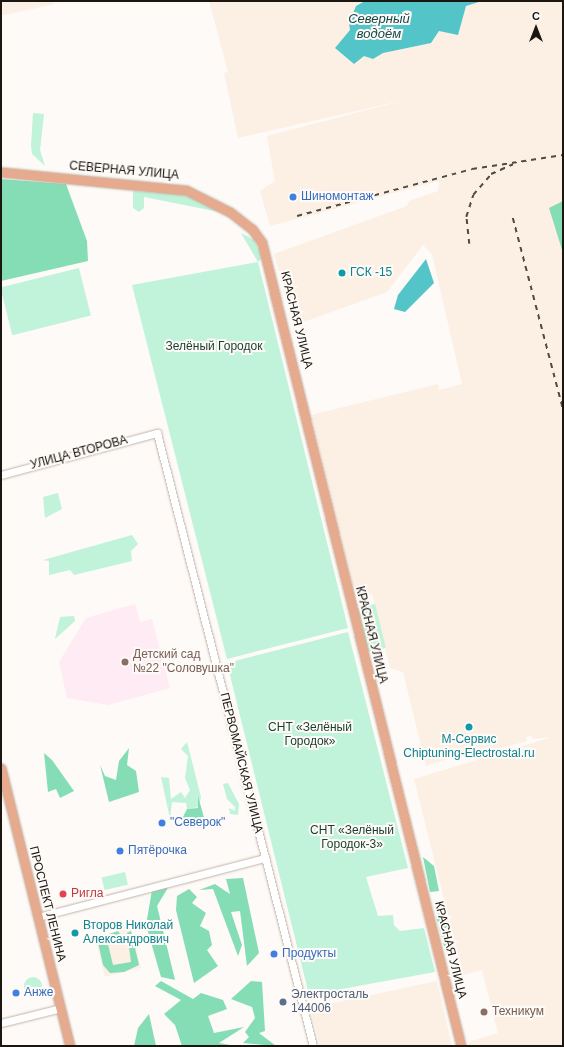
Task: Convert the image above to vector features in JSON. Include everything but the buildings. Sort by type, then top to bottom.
[{"type":"main road","name":"СЕВЕРНАЯ УЛИЦА","points":[[1,172],[178,187],[220,205],[255,232]]},
{"type":"main road","name":"КРАСНАЯ УЛИЦА","points":[[255,232],[266,251],[280,304],[461,1046]]},
{"type":"main road","name":"ПРОСПЕКТ ЛЕНИНА","points":[[1,768],[70,1046]]},
{"type":"street","name":"УЛИЦА ВТОРОВА","points":[[1,475],[157,433]]},
{"type":"street","name":"ПЕРВОМАЙСКАЯ УЛИЦА","points":[[157,433],[313,1046]]},
{"type":"street","points":[[38,917],[265,858]]},
{"type":"street","points":[[1,1024],[61,1008]]},
{"type":"shaded area","points":[[1,1],[53,1],[54,4],[5,15],[1,14]]},
{"type":"shaded area","points":[[209,1],[563,1],[563,1046],[469,1046],[468,1042],[498,1033],[482,970],[463,975],[414,779],[552,737],[533,739],[531,735],[526,737],[527,741],[490,751],[489,747],[426,766],[403,672],[390,668],[372,594],[354,596],[311,415],[438,384],[439,390],[462,384],[432,254],[423,245],[387,292],[295,325],[274,254],[407,206],[409,201],[438,191],[439,181],[270,226],[260,191],[275,181],[267,136],[409,99],[238,138],[224,73],[228,72]]},
{"type":"shaded area","points":[[135,604],[140,622],[152,619],[170,688],[108,705],[67,698],[59,662],[86,618]]},
{"type":"shaded area","points":[[131,928],[141,968],[105,977],[95,937]]},
{"type":"shaded area","points":[[437,981],[452,1046],[320,1046],[310,1008]]},
{"type":"green space","points":[[33,113],[44,114],[40,150],[45,166],[32,154]]},
{"type":"green space","points":[[1,179],[66,184],[87,241],[88,261],[1,281]]},
{"type":"green space","points":[[133,191],[179,194],[208,203],[219,212],[144,197],[144,208],[139,212],[133,208]]},
{"type":"green space","points":[[563,201],[563,253],[549,208]]},
{"type":"green space","points":[[241,233],[254,240],[263,257],[258,262]]},
{"type":"green space","name":"Зелёный Городок","points":[[258,262],[348,628],[227,659],[132,285]]},
{"type":"green space","points":[[79,268],[91,316],[12,335],[1,287]]},
{"type":"green space","points":[[58,493],[62,509],[45,518],[43,497]]},
{"type":"green space","points":[[132,535],[138,544],[131,551],[132,561],[74,575],[70,570],[49,575],[49,561],[43,560]]},
{"type":"green space","points":[[375,604],[386,648],[367,652],[357,609]]},
{"type":"green space","points":[[74,616],[75,621],[55,639],[60,617]]},
{"type":"green space","points":[[348,632],[408,868],[366,877],[378,916],[393,915],[394,925],[400,931],[424,928],[435,972],[309,995],[227,663]]},
{"type":"green space","points":[[187,742],[201,797],[199,807],[187,809],[186,803],[172,802],[170,819],[161,777],[169,778],[171,799],[181,792],[185,798],[190,790],[185,778],[188,756],[181,749]]},
{"type":"green space","points":[[129,748],[127,765],[136,771],[139,792],[109,802],[100,765],[105,776],[116,780],[119,761]]},
{"type":"green space","points":[[44,753],[52,760],[74,791],[60,798],[56,789],[48,792]]},
{"type":"green space","points":[[228,783],[239,804],[238,815],[230,814],[229,808],[235,811],[235,807],[227,799],[223,784]]},
{"type":"green space","points":[[198,796],[205,821],[198,828],[183,817],[187,809],[198,808]]},
{"type":"green space","points":[[423,857],[434,866],[439,891],[430,892]]},
{"type":"green space","points":[[125,872],[128,885],[105,890],[102,877]]},
{"type":"green space","points":[[243,878],[259,953],[247,966],[240,911],[231,912],[242,945],[238,956],[213,889],[199,890],[215,884],[230,894],[226,879]]},
{"type":"green space","points":[[169,886],[157,906],[175,980],[161,977],[146,925],[152,890]]},
{"type":"green space","points":[[189,889],[197,897],[192,903],[206,913],[200,926],[209,931],[212,945],[207,950],[218,966],[194,983],[176,910],[177,896]]},
{"type":"green space","points":[[441,909],[446,917],[451,948],[444,946],[436,916]]},
{"type":"green space","points":[[118,931],[122,937],[107,940],[113,965],[131,962],[127,933],[131,931],[139,965],[124,972],[110,973],[103,965],[97,938]]},
{"type":"green space","points":[[33,977],[37,978],[41,982],[41,990],[37,994],[33,995],[29,994],[25,990],[24,986],[25,982],[29,978]]},
{"type":"green space","points":[[161,981],[193,999],[201,993],[223,1000],[227,1009],[208,1016],[214,1033],[244,1027],[219,1043],[236,1046],[182,1046],[175,1025],[164,1014],[181,1000],[155,986]]},
{"type":"green space","points":[[251,981],[262,982],[265,1031],[259,1033],[276,1046],[243,1043],[249,1037],[245,1032],[255,1018],[252,1007],[231,999]]},
{"type":"green space","points":[[149,1014],[156,1046],[134,1046],[138,1028]]},
{"type":"water","name":"Северный водоём","points":[[365,1],[482,1],[466,6],[458,35],[439,31],[431,43],[383,53],[373,59],[364,56],[354,64],[335,48],[350,30],[349,23],[356,6]]},
{"type":"water","points":[[426,259],[434,283],[405,312],[394,309],[398,295]]},
{"type":"railway","points":[[297,216],[472,169],[563,155]]},
{"type":"railway","points":[[469,244],[466,217],[473,195],[491,174],[513,164]]},
{"type":"railway","points":[[513,218],[563,408]]},
{"type":"place","name":"Шиномонтаж","points":[[293,197]]},
{"type":"place","name":"ГСК -15","points":[[342,273]]},
{"type":"place","name":"Детский сад №22 \"Соловушка\"","points":[[125,662]]},
{"type":"place","name":"M-Сервис Chiptuning-Electrostal.ru","points":[[469,727]]},
{"type":"place","name":"\"Северок\"","points":[[162,823]]},
{"type":"place","name":"Пятёрочка","points":[[120,851]]},
{"type":"place","name":"Ригла","points":[[63,894]]},
{"type":"place","name":"Второв Николай Александрович","points":[[75,933]]},
{"type":"place","name":"Продукты","points":[[274,954]]},
{"type":"place","name":"Анже","points":[[16,993]]},
{"type":"place","name":"Электросталь 144006","points":[[283,1002]]},
{"type":"place","name":"Техникум","points":[[484,1012]]},
{"type":"park label","name":"СНТ «Зелёный Городок»","points":[[310,735]]},
{"type":"park label","name":"СНТ «Зелёный Городок-3»","points":[[352,838]]}]
